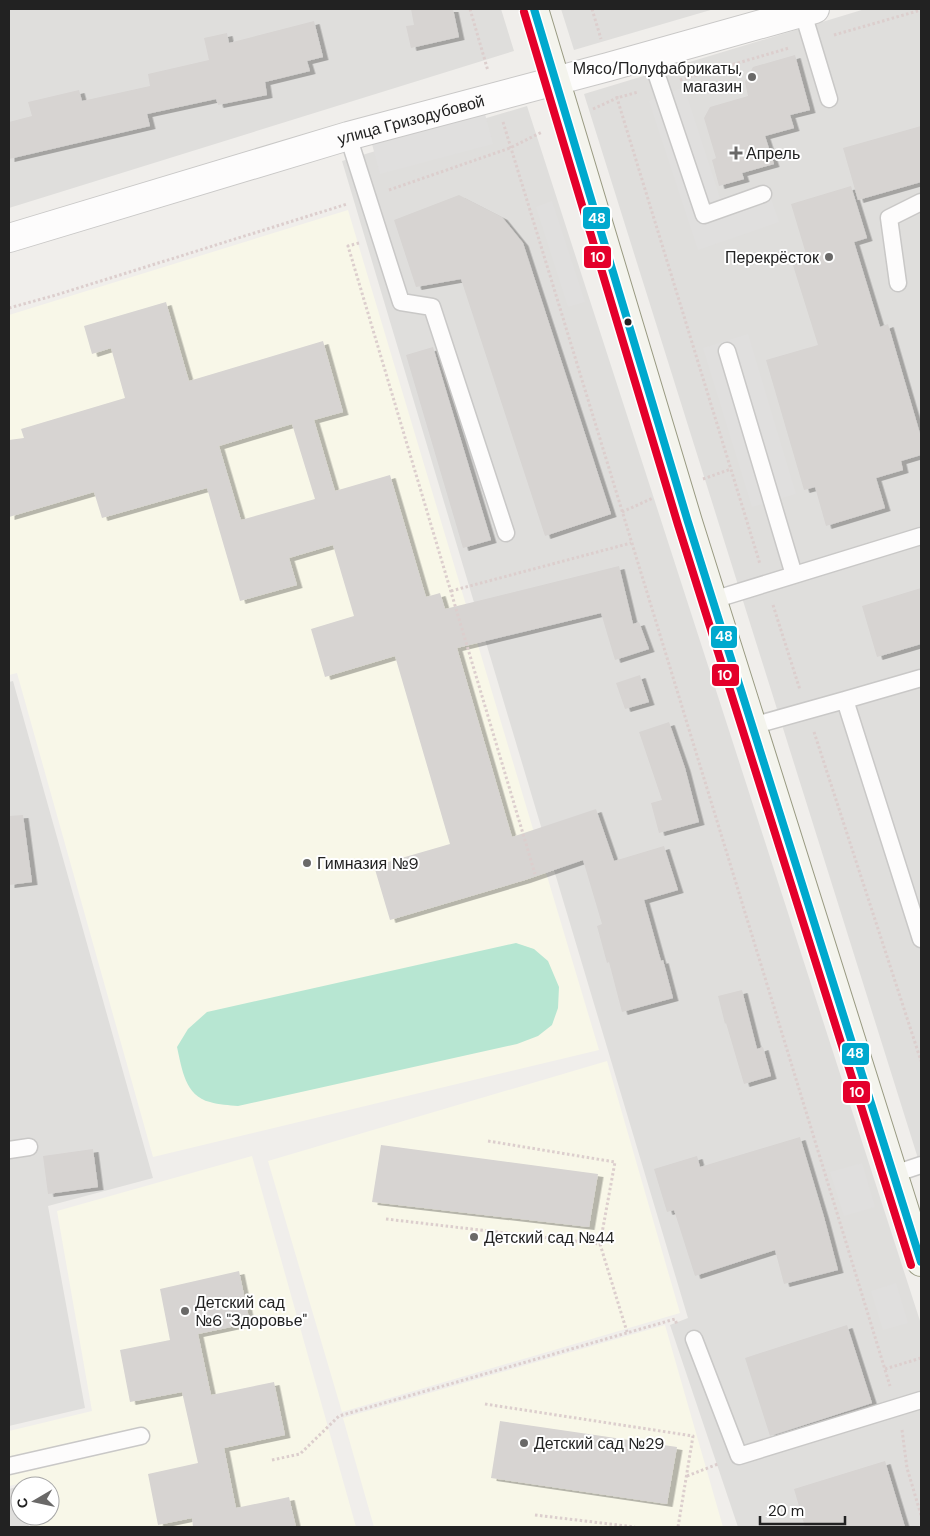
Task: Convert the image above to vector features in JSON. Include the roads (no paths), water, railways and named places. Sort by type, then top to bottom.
[{"type":"main road","points":[[534,9],[713,600],[921,1262]]},
{"type":"street","name":"улица Гризодубовой","points":[[9,238],[348,136],[809,11]]},
{"type":"lane","points":[[809,11],[811,42],[828,99]]},
{"type":"lane","points":[[650,55],[704,215],[763,194]]},
{"type":"lane","points":[[348,136],[401,302],[432,306],[506,533]]},
{"type":"lane","points":[[898,284],[889,218],[921,202]]},
{"type":"lane","points":[[727,351],[794,575]]},
{"type":"lane","points":[[713,600],[921,536]]},
{"type":"lane","points":[[752,726],[921,678]]},
{"type":"lane","points":[[845,700],[921,939]]},
{"type":"lane","points":[[9,1150],[29,1147]]},
{"type":"lane","points":[[894,1174],[921,1165]]},
{"type":"lane","points":[[694,1339],[739,1456],[921,1400]]},
{"type":"lane","points":[[9,1466],[141,1436]]},
{"type":"place","name":"Мясо/Полуфабрикаты, магазин","points":[[752,77]]},
{"type":"place","name":"Апрель","points":[[736,153]]},
{"type":"place","name":"Перекрёсток","points":[[829,257]]},
{"type":"place","name":"Гимназия №9","points":[[307,863]]},
{"type":"place","name":"Детский сад №44","points":[[474,1237]]},
{"type":"place","name":"Детский сад №6 \"Здоровье\"","points":[[185,1311]]},
{"type":"place","name":"Детский сад №29","points":[[524,1443]]}]
